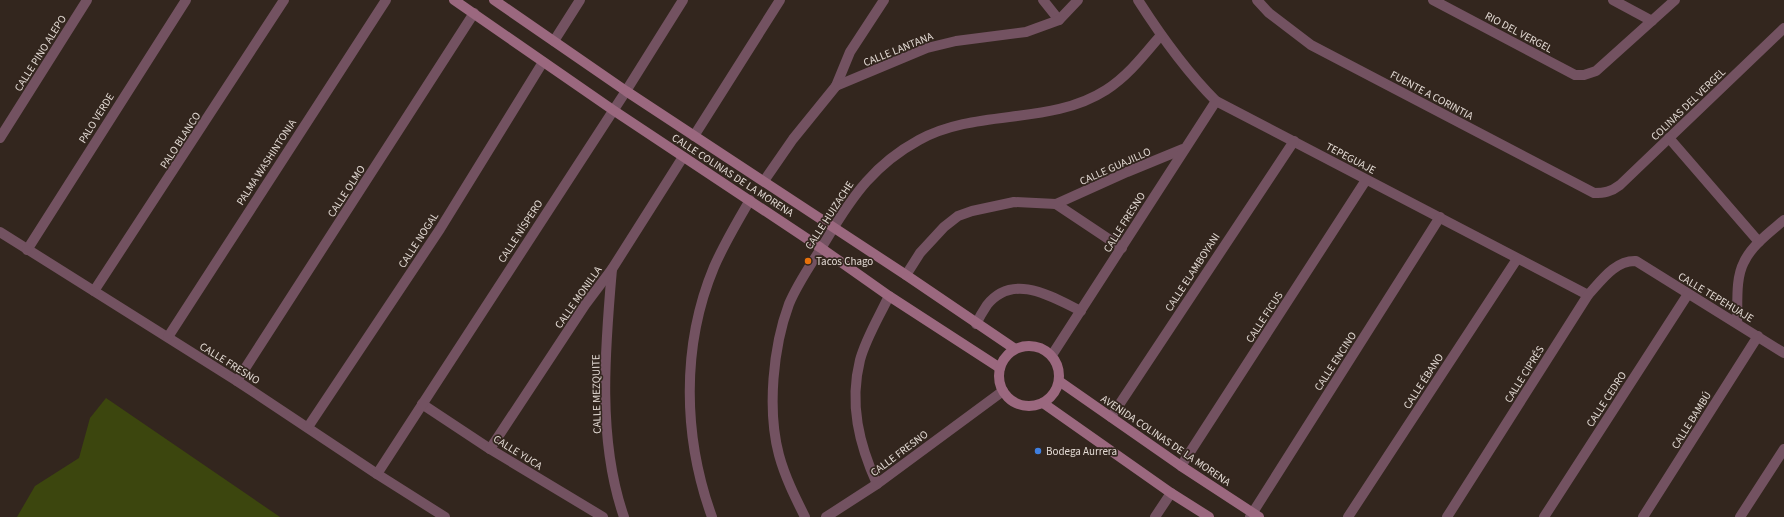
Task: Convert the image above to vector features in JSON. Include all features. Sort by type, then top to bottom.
[{"type":"street","name":"CALLE PINO ALEPO","points":[[0,138],[87,0]]},
{"type":"street","name":"PALO VERDE","points":[[27,250],[186,0]]},
{"type":"street","name":"PALO BLANCO","points":[[94,291],[284,0]]},
{"type":"street","name":"PALMA WASHINTONIA","points":[[168,337],[386,0]]},
{"type":"street","name":"CALLE COLINAS DE LA MORENA","points":[[454,0],[613,110],[750,200],[889,296],[1000,368]]},
{"type":"street","name":"CALLE COLINAS DE LA MORENA","points":[[494,0],[626,91],[906,275],[1014,349]]},
{"type":"street","points":[[554,41],[580,0]]},
{"type":"street","name":"CALLE NÍSPERO","points":[[377,474],[626,91],[683,0]]},
{"type":"street","points":[[694,136],[780,0]]},
{"type":"street","points":[[836,86],[850,52],[884,0]]},
{"type":"street","points":[[1043,0],[1059,20]]},
{"type":"street","name":"CALLE LANTANA","points":[[764,181],[793,139],[836,86],[927,48],[956,41],[1026,32],[1059,20],[1078,0]]},
{"type":"street","name":"TEPEGUAJE","points":[[1138,0],[1161,35],[1201,86],[1216,101],[1588,295]]},
{"type":"street","name":"FUENTE A CORINTIA","points":[[1257,0],[1269,13],[1312,45],[1584,189],[1594,193],[1605,193]]},
{"type":"street","name":"RIO DEL VERGEL","points":[[1433,0],[1575,75],[1584,75],[1596,71],[1652,21]]},
{"type":"street","points":[[1614,0],[1652,21],[1675,0]]},
{"type":"street","name":"CALLE OLMO","points":[[237,381],[474,13]]},
{"type":"street","name":"COLINAS DEL VERGEL","points":[[1605,193],[1620,185],[1784,28]]},
{"type":"street","name":"CALLE HUIZACHE","points":[[805,517],[788,483],[779,453],[774,424],[773,390],[775,359],[789,304],[801,280],[850,201],[866,181],[887,161],[920,139],[948,128],[978,120],[1051,111],[1078,104],[1106,91],[1128,73],[1161,35]]},
{"type":"street","name":"CALLE NOGAL","points":[[308,427],[440,229],[543,62]]},
{"type":"street","name":"CALLE FRESNO","points":[[1052,355],[1122,248],[1183,149],[1216,101]]},
{"type":"street","points":[[1670,138],[1759,242]]},
{"type":"street","name":"CALLE ELAMBOYANI","points":[[1112,417],[1294,141]]},
{"type":"street","name":"CALLE GUAJILLO","points":[[906,275],[920,254],[944,228],[958,216],[972,210],[1014,202],[1056,204],[1183,149]]},
{"type":"street","name":"CALLE MONILLA","points":[[490,449],[585,305],[612,269],[683,157]]},
{"type":"street","name":"CALLE FICUS","points":[[1181,466],[1366,180]]},
{"type":"street","points":[[712,517],[705,498],[696,461],[691,424],[690,381],[694,343],[702,304],[714,268],[750,200]]},
{"type":"street","points":[[1056,204],[1122,248]]},
{"type":"street","name":"CALLE ENCINO","points":[[1254,516],[1440,218]]},
{"type":"street","points":[[1736,323],[1739,277],[1744,262],[1759,242],[1784,220]]},
{"type":"street","name":"CALLE FRESNO","points":[[0,232],[237,381],[377,474],[445,517]]},
{"type":"street","name":"CALLE ÉBANO","points":[[1348,517],[1517,259]]},
{"type":"street","name":"CALLE TEPEHUAJE","points":[[1636,261],[1784,353]]},
{"type":"street","name":"CALLE CIPRÉS","points":[[1447,517],[1588,295],[1618,265],[1623,262],[1636,261]]},
{"type":"street","name":"CALLE MEZQUITE","points":[[612,269],[606,362],[606,416],[610,459],[616,495],[624,517]]},
{"type":"street","points":[[976,324],[988,304],[1004,291],[1013,290],[1041,292],[1080,311]]},
{"type":"street","name":"CALLE CEDRO","points":[[1544,517],[1688,294]]},
{"type":"street","points":[[877,484],[860,442],[856,418],[856,386],[860,360],[869,336],[889,296]]},
{"type":"street","name":"CALLE BAMBÚ","points":[[1643,517],[1758,336]]},
{"type":"street","points":[[1030,345],[1046,350],[1052,355],[1057,363],[1060,372],[1056,390],[1051,397],[1043,403],[1034,406],[1025,406],[1016,403],[1003,391],[1000,384],[1000,368],[1008,354],[1014,349],[1030,345]]},
{"type":"street","name":"AVENIDA COLINAS DE LA MORENA","points":[[1059,381],[1254,516]]},
{"type":"street","name":"CALLE FRESNO","points":[[826,517],[877,484],[1003,391]]},
{"type":"street","points":[[1043,403],[1171,493],[1209,517]]},
{"type":"street","name":"CALLE YUCA","points":[[422,404],[490,449],[602,517]]},
{"type":"street","points":[[1740,517],[1784,449]]},
{"type":"street","points":[[1155,517],[1171,493]]},
{"type":"green space","points":[[106,398],[280,517],[17,517],[35,486],[79,458],[90,418]]},
{"type":"place","name":"Tacos Chago","points":[[808,261]]},
{"type":"place","name":"Bodega Aurrera","points":[[1038,451]]}]
